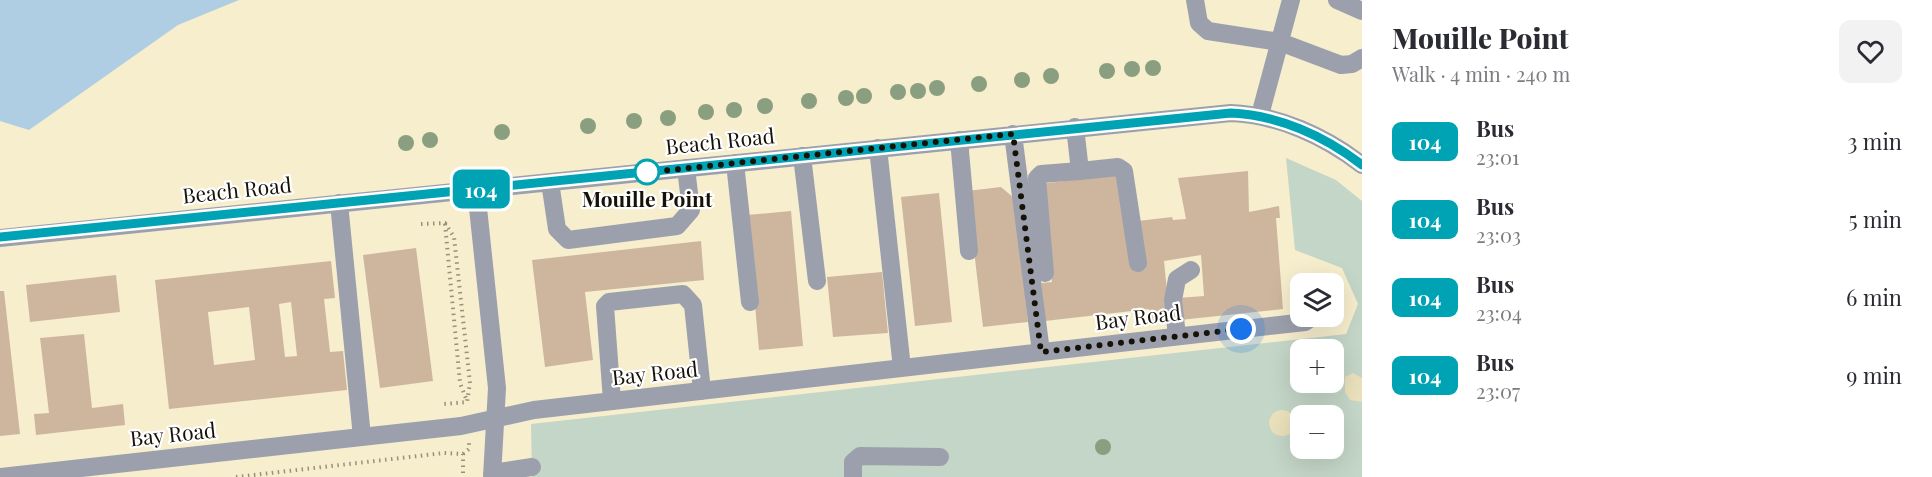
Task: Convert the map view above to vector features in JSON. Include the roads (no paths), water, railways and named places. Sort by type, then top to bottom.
[{"type":"street","points":[[1195,0],[1199,22],[1203,29],[1280,42],[1341,65],[1352,64],[1362,58]]},
{"type":"street","points":[[1260,115],[1291,0]]},
{"type":"street","points":[[1337,0],[1362,11]]},
{"type":"street","name":"Beach Road","points":[[0,237],[1231,113],[1260,115],[1321,138],[1362,165]]},
{"type":"street","points":[[1075,127],[1080,171]]},
{"type":"street","points":[[1013,134],[1041,352]]},
{"type":"street","points":[[959,140],[969,251]]},
{"type":"street","points":[[878,148],[902,368]]},
{"type":"street","points":[[802,156],[817,281]]},
{"type":"street","points":[[735,163],[750,302]]},
{"type":"street","points":[[1045,273],[1038,178],[1041,174],[1118,167],[1124,171],[1138,263]]},
{"type":"street","points":[[550,182],[557,229],[568,240],[677,226],[691,210],[686,168]]},
{"type":"street","points":[[476,189],[497,388],[492,475],[532,467]]},
{"type":"street","points":[[339,203],[362,437]]},
{"type":"street","points":[[1177,336],[1173,300],[1177,279],[1191,270]]},
{"type":"street","points":[[612,401],[605,306],[609,302],[683,294],[693,305],[702,391]]},
{"type":"street","name":"Bay Road","points":[[0,477],[461,426],[534,410],[1290,324]]},
{"type":"street","points":[[853,477],[853,462],[860,456],[940,457]]},
{"type":"water","points":[[0,0],[239,0],[178,25],[29,130],[0,121]]},
{"type":"place","name":"Mouille Point","points":[[647,172]]}]
